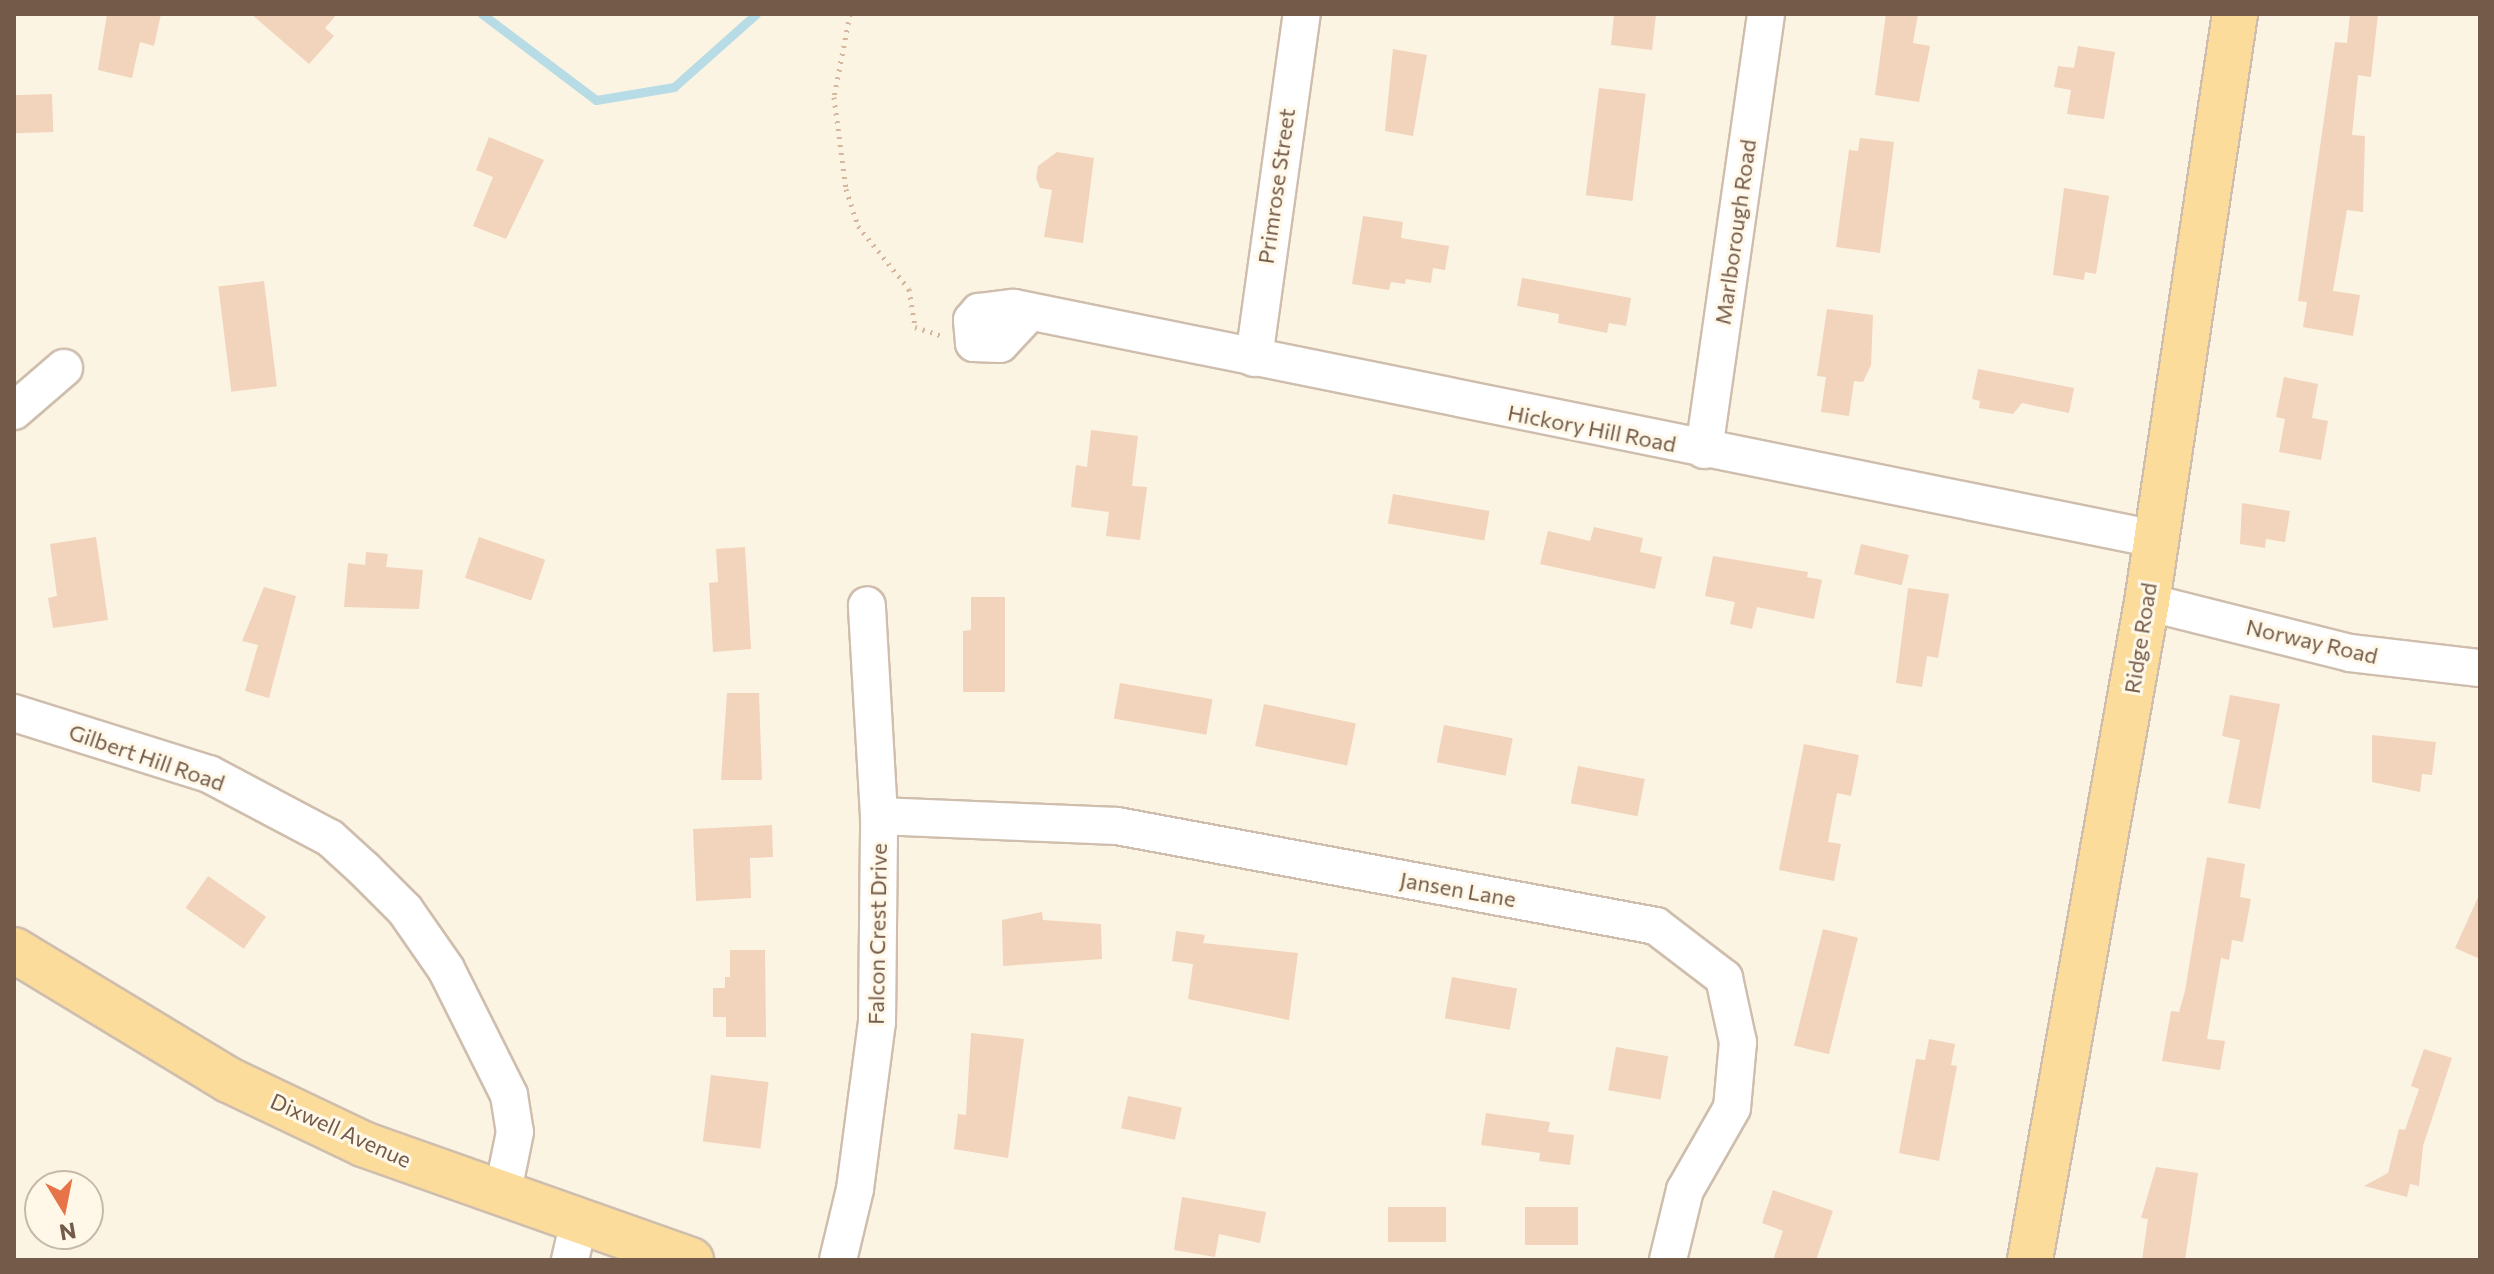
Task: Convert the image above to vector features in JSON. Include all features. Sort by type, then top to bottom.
[{"type":"main road","name":"Ridge Road","points":[[2030,1260],[2147,602],[2235,14]]},
{"type":"main road","name":"Dixwell Avenue","points":[[14,950],[229,1080],[363,1144],[502,1196],[574,1241],[691,1260]]},
{"type":"street","name":"Primrose Street","points":[[1254,358],[1302,14]]},
{"type":"street","name":"Marlborough Road","points":[[1704,450],[1766,14]]},
{"type":"street","name":"Hickory Hill Road","points":[[970,331],[972,320],[993,306],[2156,539]]},
{"type":"street","points":[[14,411],[64,368]]},
{"type":"street","name":"Norway Road","points":[[2147,602],[2350,653],[2480,668]]},
{"type":"street","name":"Falcon Crest Drive","points":[[838,1260],[855,1189],[877,1022],[879,816],[867,605]]},
{"type":"street","name":"Gilbert Hill Road","points":[[14,713],[209,774],[330,838],[375,879],[405,910],[446,969],[509,1095],[515,1132],[502,1196]]},
{"type":"street","name":"Jansen Lane","points":[[879,816],[1117,826],[1656,926],[1724,978],[1738,1042],[1732,1108],[1685,1190],[1668,1260]]},
{"type":"path","points":[[850,14],[834,97],[838,150],[858,226],[905,281],[915,327],[943,336],[970,331]]},
{"type":"building","points":[[107,14],[161,14],[154,46],[140,42],[132,78],[98,70]]},
{"type":"building","points":[[251,14],[337,14],[325,28],[334,36],[309,64]]},
{"type":"building","points":[[1614,14],[1656,14],[1652,50],[1611,45]]},
{"type":"building","points":[[1886,14],[1918,14],[1913,43],[1930,46],[1919,102],[1875,95]]},
{"type":"building","points":[[2350,14],[2378,14],[2371,77],[2358,75],[2352,135],[2365,136],[2363,212],[2347,210],[2333,291],[2360,295],[2353,336],[2303,327],[2307,302],[2298,301],[2335,42],[2347,43]]},
{"type":"building","points":[[2078,46],[2115,52],[2104,119],[2067,114],[2071,90],[2054,87],[2058,66],[2074,68]]},
{"type":"building","points":[[1393,49],[1427,55],[1413,136],[1385,131]]},
{"type":"building","points":[[1599,88],[1646,94],[1632,201],[1586,195]]},
{"type":"building","points":[[52,94],[53,132],[15,133],[14,95]]},
{"type":"building","points":[[489,137],[544,160],[506,239],[473,226],[493,177],[476,170]]},
{"type":"building","points":[[1860,138],[1894,142],[1880,253],[1836,247],[1849,150],[1858,151]]},
{"type":"building","points":[[1057,152],[1094,158],[1083,243],[1044,237],[1052,190],[1040,188],[1036,178],[1038,166]]},
{"type":"building","points":[[2064,188],[2109,196],[2096,274],[2085,272],[2084,280],[2053,275]]},
{"type":"building","points":[[1363,216],[1403,222],[1401,238],[1449,246],[1445,270],[1433,268],[1431,283],[1406,279],[1405,284],[1391,282],[1389,290],[1352,284]]},
{"type":"building","points":[[1522,278],[1631,298],[1626,326],[1609,323],[1607,333],[1558,323],[1559,314],[1517,306]]},
{"type":"building","points":[[264,281],[277,386],[231,392],[218,287]]},
{"type":"building","points":[[1827,309],[1873,315],[1871,365],[1863,382],[1854,381],[1849,416],[1821,412],[1826,377],[1817,376]]},
{"type":"building","points":[[1978,369],[2074,388],[2069,413],[2022,403],[2013,414],[1979,408],[1980,401],[1972,399]]},
{"type":"building","points":[[2284,377],[2318,384],[2312,418],[2328,421],[2321,460],[2279,452],[2285,419],[2276,417]]},
{"type":"building","points":[[1091,430],[1138,436],[1132,486],[1147,487],[1140,540],[1106,536],[1109,512],[1071,507],[1076,465],[1087,467]]},
{"type":"building","points":[[1393,494],[1490,511],[1484,541],[1388,524]]},
{"type":"building","points":[[2242,503],[2290,511],[2285,542],[2266,539],[2265,548],[2240,544]]},
{"type":"building","points":[[1594,527],[1643,538],[1640,552],[1662,557],[1655,589],[1540,564],[1548,531],[1590,541]]},
{"type":"building","points":[[96,537],[108,620],[53,628],[48,598],[57,596],[50,544]]},
{"type":"building","points":[[479,537],[545,560],[531,600],[465,578]]},
{"type":"building","points":[[1861,544],[1909,555],[1902,585],[1854,574]]},
{"type":"building","points":[[745,547],[751,649],[713,652],[709,583],[718,582],[716,549]]},
{"type":"building","points":[[366,552],[388,554],[386,567],[423,570],[419,609],[344,607],[348,563],[365,565]]},
{"type":"building","points":[[1713,556],[1808,572],[1807,577],[1822,580],[1814,619],[1757,607],[1752,629],[1730,624],[1735,602],[1705,596]]},
{"type":"building","points":[[264,587],[296,596],[269,698],[245,691],[258,645],[242,641]]},
{"type":"building","points":[[1908,588],[1949,594],[1938,658],[1927,656],[1922,687],[1896,683]]},
{"type":"building","points":[[971,597],[1005,597],[1005,692],[963,692],[963,631],[971,630]]},
{"type":"building","points":[[1120,683],[1213,699],[1206,735],[1114,718]]},
{"type":"building","points":[[727,693],[759,693],[762,780],[721,780]]},
{"type":"building","points":[[2230,695],[2280,704],[2260,809],[2228,803],[2240,740],[2222,736]]},
{"type":"building","points":[[1264,704],[1356,724],[1347,766],[1255,746]]},
{"type":"building","points":[[1444,725],[1513,738],[1505,776],[1437,762]]},
{"type":"building","points":[[2372,735],[2436,742],[2432,775],[2422,774],[2420,792],[2372,782]]},
{"type":"building","points":[[1804,744],[1859,755],[1851,796],[1837,793],[1828,842],[1841,844],[1834,881],[1779,870]]},
{"type":"building","points":[[1578,766],[1645,779],[1637,816],[1571,803]]},
{"type":"building","points":[[772,825],[773,857],[750,858],[751,898],[696,901],[693,829]]},
{"type":"building","points":[[2207,857],[2245,864],[2240,897],[2251,899],[2243,942],[2232,940],[2229,960],[2221,958],[2207,1039],[2225,1041],[2220,1070],[2162,1061],[2171,1011],[2179,1012],[2185,991]]},
{"type":"building","points":[[208,876],[266,917],[244,949],[186,908]]},
{"type":"building","points":[[2480,893],[2480,959],[2455,948]]},
{"type":"building","points":[[1042,912],[1043,920],[1101,924],[1102,959],[1003,966],[1002,920]]},
{"type":"building","points":[[1823,929],[1858,938],[1829,1054],[1794,1045]]},
{"type":"building","points":[[1176,931],[1205,935],[1203,943],[1298,953],[1289,1020],[1188,999],[1193,964],[1172,961]]},
{"type":"building","points":[[730,950],[765,950],[766,1037],[726,1037],[726,1017],[713,1017],[713,988],[725,988],[725,977],[730,977]]},
{"type":"building","points":[[1452,977],[1517,988],[1510,1030],[1445,1018]]},
{"type":"building","points":[[971,1033],[1024,1039],[1008,1158],[954,1149],[958,1114],[966,1115]]},
{"type":"building","points":[[1929,1039],[1955,1044],[1951,1065],[1957,1066],[1939,1161],[1899,1153],[1916,1059],[1925,1060]]},
{"type":"building","points":[[1616,1047],[1668,1056],[1661,1100],[1608,1090]]},
{"type":"building","points":[[2424,1049],[2452,1058],[2423,1146],[2419,1186],[2410,1184],[2407,1197],[2364,1186],[2388,1173],[2399,1129],[2405,1130],[2419,1089],[2411,1086]]},
{"type":"building","points":[[711,1075],[769,1082],[760,1149],[703,1142]]},
{"type":"building","points":[[1128,1096],[1182,1107],[1175,1140],[1121,1128]]},
{"type":"building","points":[[1486,1113],[1550,1122],[1548,1132],[1574,1135],[1570,1165],[1539,1161],[1540,1153],[1481,1145]]},
{"type":"building","points":[[2156,1167],[2198,1173],[2185,1260],[2142,1260],[2148,1219],[2141,1218]]},
{"type":"building","points":[[1773,1190],[1833,1211],[1816,1260],[1773,1260],[1783,1231],[1762,1223]]},
{"type":"building","points":[[1182,1197],[1266,1212],[1260,1243],[1219,1234],[1215,1257],[1174,1250]]},
{"type":"building","points":[[1388,1207],[1446,1207],[1446,1242],[1388,1242]]},
{"type":"building","points":[[1525,1207],[1578,1207],[1578,1245],[1525,1245]]},
{"type":"waterway","points":[[482,14],[596,100],[674,87],[756,14]]}]
